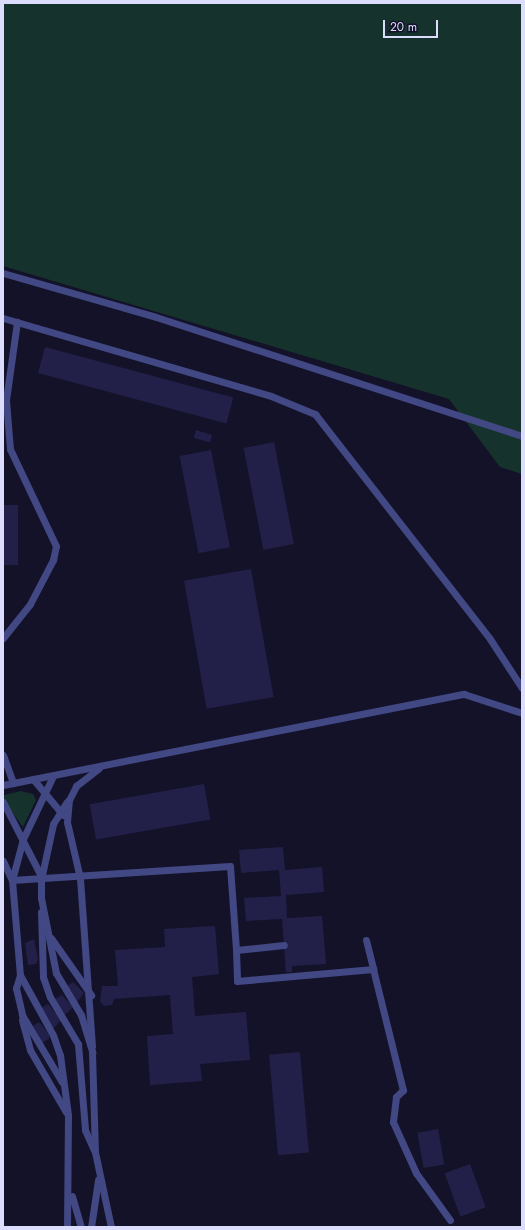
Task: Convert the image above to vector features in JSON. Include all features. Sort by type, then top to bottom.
[{"type":"lane","points":[[3,273],[156,317],[522,436]]},
{"type":"lane","points":[[3,318],[271,396],[315,414],[490,640],[522,688]]},
{"type":"lane","points":[[3,638],[30,604],[53,560],[56,546],[10,449],[6,400],[17,322]]},
{"type":"lane","points":[[3,785],[464,694],[522,713]]},
{"type":"lane","points":[[3,755],[13,783]]},
{"type":"lane","points":[[95,1152],[85,1130],[78,1044],[50,997],[43,977],[41,898],[42,876],[53,824],[69,800],[76,786],[100,767]]},
{"type":"lane","points":[[12,880],[24,839],[53,776]]},
{"type":"lane","points":[[33,780],[46,792],[61,811],[67,822],[79,873],[91,995],[95,1152],[98,1176],[111,1227]]},
{"type":"lane","points":[[67,822],[69,800]]},
{"type":"lane","points":[[3,802],[24,839],[42,876]]},
{"type":"lane","points":[[3,861],[12,880],[20,975],[16,988],[30,1050],[68,1116]]},
{"type":"lane","points":[[12,880],[79,873],[230,866],[237,981],[373,969]]},
{"type":"lane","points":[[41,898],[51,937],[56,973],[81,1015],[92,1052]]},
{"type":"lane","points":[[51,937],[91,995]]},
{"type":"lane","points":[[366,940],[403,1090],[396,1097],[393,1122],[416,1173],[450,1220]]},
{"type":"lane","points":[[236,950],[284,945]]},
{"type":"lane","points":[[20,975],[53,1035],[64,1085],[68,1116],[67,1227]]},
{"type":"lane","points":[[22,1015],[64,1085]]},
{"type":"lane","points":[[68,1176],[81,1227]]},
{"type":"lane","points":[[91,1227],[98,1176]]},
{"type":"green space","points":[[3,3],[522,3],[522,474],[500,467],[449,399],[3,266]]},
{"type":"green space","points":[[21,791],[33,794],[36,800],[23,827],[3,800],[4,795]]},
{"type":"building","points":[[45,347],[233,397],[226,424],[38,373]]},
{"type":"building","points":[[196,430],[212,435],[210,443],[194,438]]},
{"type":"building","points":[[274,442],[294,544],[263,550],[244,448]]},
{"type":"building","points":[[211,450],[230,547],[198,553],[180,456]]},
{"type":"building","points":[[3,505],[18,505],[18,565],[3,565]]},
{"type":"building","points":[[251,569],[274,697],[207,709],[184,581]]},
{"type":"building","points":[[204,784],[210,819],[96,840],[90,804]]},
{"type":"building","points":[[283,847],[285,870],[322,867],[324,892],[286,895],[287,918],[322,916],[326,964],[292,966],[292,972],[286,972],[282,919],[246,921],[244,898],[281,896],[279,870],[241,873],[239,850]]},
{"type":"building","points":[[215,926],[219,974],[192,977],[195,1016],[246,1012],[250,1060],[200,1064],[202,1081],[150,1085],[147,1036],[173,1034],[170,995],[114,999],[112,1005],[104,1006],[100,1001],[102,986],[118,986],[115,950],[165,947],[164,929]]},
{"type":"building","points":[[34,939],[38,959],[36,964],[28,965],[25,943]]},
{"type":"building","points":[[73,982],[84,993],[77,1002],[67,986]]},
{"type":"building","points":[[62,995],[73,1007],[65,1015],[55,999]]},
{"type":"building","points":[[48,1004],[61,1020],[53,1029],[41,1008]]},
{"type":"building","points":[[39,1022],[49,1034],[49,1039],[42,1043],[33,1026]]},
{"type":"building","points":[[300,1052],[309,1153],[278,1155],[269,1055]]},
{"type":"building","points":[[438,1129],[444,1164],[424,1168],[417,1133]]},
{"type":"building","points":[[470,1164],[486,1207],[460,1216],[445,1173]]}]
